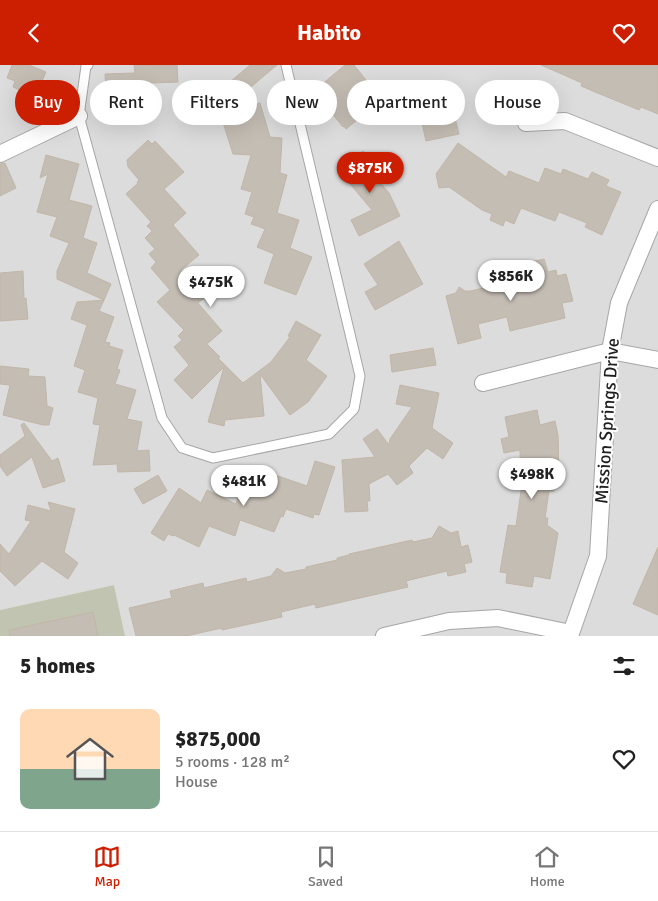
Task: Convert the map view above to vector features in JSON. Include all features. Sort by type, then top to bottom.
[{"type":"street","points":[[559,121],[565,121],[658,158]]},
{"type":"street","points":[[0,154],[59,125]]},
{"type":"street","name":"Mission Springs Drive","points":[[571,635],[598,557],[610,351],[618,303],[658,209]]},
{"type":"street","points":[[483,383],[610,351],[658,360]]},
{"type":"street","points":[[384,636],[448,621],[498,618],[571,635]]},
{"type":"lane","points":[[80,108],[86,66],[88,65]]},
{"type":"lane","points":[[80,119],[162,418],[182,448],[213,458],[329,434],[354,409],[360,376],[286,65]]},
{"type":"shaded area","points":[[0,65],[658,65],[658,636],[125,636],[114,585],[0,610]]},
{"type":"shaded area","points":[[114,585],[125,636],[0,636],[0,610]]},
{"type":"building","points":[[12,65],[29,65],[46,72],[42,80],[15,81],[7,78]]},
{"type":"building","points":[[134,65],[177,65],[178,80],[162,83],[162,80],[105,80],[105,74],[135,73]]},
{"type":"building","points":[[250,65],[277,65],[257,82],[257,80],[232,80]]},
{"type":"building","points":[[345,65],[354,65],[366,80],[347,80],[347,125],[351,125],[346,129],[337,120],[337,80],[327,80]]},
{"type":"building","points":[[541,65],[658,65],[658,114],[641,107],[639,110],[600,94],[581,86],[582,83]]},
{"type":"building","points":[[260,103],[270,137],[282,138],[280,173],[287,175],[277,213],[299,220],[290,248],[312,257],[296,295],[264,283],[274,254],[257,247],[265,229],[251,224],[254,217],[245,214],[252,192],[241,189],[251,155],[233,154],[224,125],[257,125],[257,104]]},
{"type":"building","points":[[422,125],[457,125],[459,134],[426,141]]},
{"type":"building","points":[[148,140],[152,144],[155,141],[184,172],[164,189],[186,213],[173,225],[199,255],[181,270],[205,297],[198,303],[222,331],[207,344],[220,357],[218,358],[243,383],[271,362],[290,337],[288,336],[296,321],[321,335],[306,360],[327,376],[308,402],[290,415],[260,374],[264,416],[225,420],[224,426],[208,422],[224,367],[192,399],[174,380],[189,365],[174,347],[182,340],[178,336],[184,330],[157,302],[170,290],[151,268],[156,262],[149,254],[155,249],[145,238],[152,231],[147,226],[151,222],[126,194],[139,180],[128,167],[127,160]]},
{"type":"building","points":[[458,143],[506,177],[509,171],[539,183],[545,168],[561,174],[563,169],[588,179],[592,172],[609,180],[606,186],[621,192],[602,235],[585,227],[587,223],[559,212],[555,221],[521,208],[514,224],[505,220],[503,226],[490,220],[492,214],[482,210],[449,187],[439,188],[436,174]]},
{"type":"building","points":[[363,151],[383,175],[378,180],[389,193],[400,216],[359,236],[351,220],[372,210],[340,172]]},
{"type":"building","points":[[46,155],[79,164],[69,200],[92,206],[83,238],[97,243],[87,273],[111,284],[104,300],[57,279],[57,271],[69,243],[50,236],[57,217],[37,212],[48,174],[40,178]]},
{"type":"building","points":[[5,163],[16,188],[0,196],[0,164]]},
{"type":"building","points":[[399,241],[423,284],[375,310],[365,292],[378,285],[364,264]]},
{"type":"building","points":[[544,259],[548,272],[556,270],[557,276],[566,274],[573,301],[562,303],[565,318],[510,331],[507,317],[478,324],[481,338],[458,344],[446,296],[456,293],[459,287],[465,291],[471,291],[530,275],[527,263]]},
{"type":"building","points":[[23,271],[24,299],[26,298],[28,319],[0,321],[0,273]]},
{"type":"building","points":[[104,300],[99,311],[114,317],[105,342],[110,343],[109,346],[123,350],[117,369],[120,370],[115,384],[136,390],[127,419],[142,422],[137,451],[149,450],[150,471],[118,472],[117,464],[93,465],[100,425],[93,424],[98,398],[78,392],[85,370],[74,366],[87,325],[71,319],[77,302]]},
{"type":"building","points":[[433,348],[436,365],[392,372],[390,355]]},
{"type":"building","points":[[0,366],[29,369],[28,376],[45,377],[47,406],[53,408],[49,425],[3,415],[10,385],[0,384]]},
{"type":"building","points":[[400,385],[439,393],[432,428],[453,443],[443,459],[427,448],[409,466],[413,473],[397,485],[388,474],[369,484],[370,501],[367,501],[368,511],[345,512],[342,460],[375,457],[363,439],[377,429],[389,445],[390,439],[412,407],[396,404]]},
{"type":"building","points":[[537,410],[540,425],[555,421],[558,435],[559,476],[553,476],[554,491],[549,491],[545,518],[548,518],[547,525],[558,533],[550,579],[534,576],[532,587],[506,583],[507,573],[500,572],[508,525],[516,526],[521,491],[520,450],[504,453],[501,439],[509,437],[505,417]]},
{"type":"building","points":[[24,423],[52,461],[58,458],[65,481],[43,488],[32,457],[7,476],[0,466],[0,455],[25,436],[21,425]]},
{"type":"building","points":[[315,461],[335,467],[319,515],[314,514],[313,518],[286,509],[274,532],[240,520],[235,536],[209,526],[199,547],[174,535],[168,534],[164,541],[151,533],[179,488],[201,503],[207,490],[236,504],[242,484],[271,493],[278,476],[307,486]]},
{"type":"building","points":[[158,475],[167,491],[143,504],[134,489]]},
{"type":"building","points":[[48,502],[75,509],[64,552],[78,563],[68,579],[42,561],[15,586],[0,571],[0,544],[9,554],[31,521],[25,520],[28,505],[51,511]]},
{"type":"building","points":[[439,526],[451,533],[458,531],[461,547],[468,545],[472,562],[464,564],[466,572],[448,576],[447,571],[406,581],[408,587],[316,608],[315,604],[281,612],[282,617],[222,630],[222,628],[186,636],[136,636],[129,608],[172,598],[170,591],[203,583],[204,588],[246,578],[247,582],[271,576],[277,568],[285,573],[306,569],[306,567],[337,560],[337,558],[349,554],[412,540],[413,542],[432,538]]},
{"type":"building","points":[[658,547],[658,615],[633,604]]},
{"type":"building","points":[[93,612],[98,636],[10,636],[9,630]]}]
